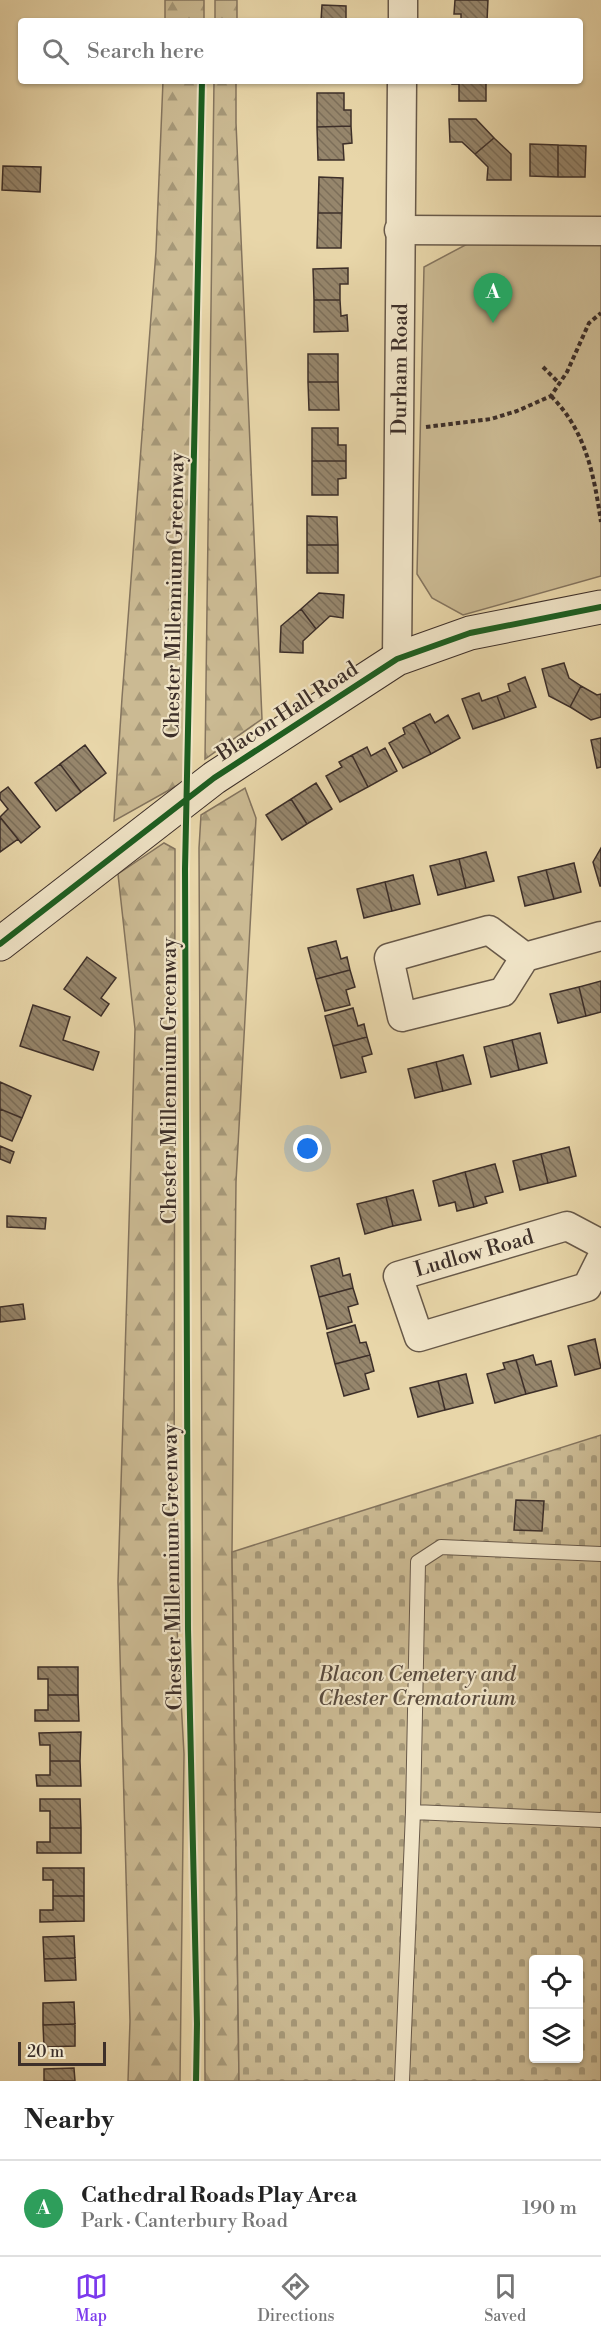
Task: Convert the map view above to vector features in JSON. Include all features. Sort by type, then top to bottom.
[{"type":"street","points":[[403,0],[403,18]]},
{"type":"street","name":"Durham Road","points":[[397,659],[402,84]]},
{"type":"street","points":[[399,230],[601,231]]},
{"type":"street","name":"Blacon Hall Road","points":[[0,944],[214,778],[397,659],[470,633],[601,607]]},
{"type":"street","points":[[525,957],[601,936]]},
{"type":"street","name":"Ludlow Road","points":[[601,1244],[567,1226],[398,1276],[419,1337],[587,1287],[601,1259]]},
{"type":"lane","points":[[402,2081],[413,1812],[418,1562],[441,1547],[601,1554]]},
{"type":"lane","points":[[413,1812],[601,1820]]},
{"type":"path","points":[[398,430],[491,418],[517,411],[550,396],[567,372],[589,322],[601,313]]},
{"type":"path","points":[[543,367],[560,383]]},
{"type":"path","points":[[550,396],[566,411],[590,460],[601,522]]},
{"type":"green space","points":[[165,0],[204,0],[204,18],[165,18]]},
{"type":"green space","points":[[215,0],[237,0],[237,18],[215,18]]},
{"type":"green space","points":[[163,84],[203,84],[187,780],[114,821],[122,698],[156,251]]},
{"type":"green space","points":[[214,84],[236,84],[262,719],[205,759]]},
{"type":"green space","points":[[601,240],[601,576],[463,615],[432,598],[417,574],[424,267],[471,242]]},
{"type":"green space","points":[[245,788],[256,818],[236,1182],[232,1552],[239,2081],[205,2081],[199,848],[201,815]]},
{"type":"green space","points":[[164,843],[175,849],[174,1574],[184,1754],[180,2081],[128,2081],[130,2021],[118,1582],[135,1029],[118,874]]},
{"type":"green space","name":"Blacon Cemetery and Chester Crematorium","points":[[601,1435],[601,2081],[239,2081],[232,1552]]},
{"type":"building","points":[[455,0],[488,0],[487,18],[461,18],[461,14],[454,14]]},
{"type":"building","points":[[322,5],[346,6],[346,18],[321,18]]},
{"type":"building","points":[[459,84],[486,84],[486,101],[459,101]]},
{"type":"building","points":[[317,93],[344,93],[344,110],[351,110],[351,126],[317,127]]},
{"type":"building","points":[[449,119],[476,119],[494,138],[475,154],[462,142],[450,142]]},
{"type":"building","points":[[351,126],[352,143],[343,144],[344,160],[318,160],[317,127]]},
{"type":"building","points":[[494,138],[511,154],[511,180],[487,180],[488,167],[475,154]]},
{"type":"building","points":[[530,144],[558,145],[558,177],[530,176]]},
{"type":"building","points":[[558,145],[586,146],[585,177],[558,177]]},
{"type":"building","points":[[3,166],[41,167],[40,192],[2,190]]},
{"type":"building","points":[[319,177],[343,178],[342,213],[318,213]]},
{"type":"building","points":[[318,213],[342,213],[341,248],[317,248]]},
{"type":"building","points":[[348,268],[348,284],[340,284],[340,300],[314,300],[313,269]]},
{"type":"building","points":[[314,300],[340,300],[341,316],[347,315],[348,331],[314,332]]},
{"type":"building","points":[[308,354],[338,354],[338,382],[308,382]]},
{"type":"building","points":[[308,382],[338,382],[339,410],[309,410]]},
{"type":"building","points":[[312,428],[338,428],[338,445],[346,445],[346,461],[312,461]]},
{"type":"building","points":[[312,461],[346,461],[346,478],[338,479],[338,495],[312,495]]},
{"type":"building","points":[[307,516],[337,517],[338,545],[307,545]]},
{"type":"building","points":[[307,545],[338,545],[338,573],[307,573]]},
{"type":"building","points":[[319,593],[344,595],[343,618],[330,616],[316,629],[301,609]]},
{"type":"building","points":[[301,609],[316,629],[303,641],[303,653],[280,652],[281,626]]},
{"type":"building","points":[[564,663],[569,678],[581,686],[570,707],[549,696],[542,669]]},
{"type":"building","points":[[525,677],[536,707],[505,718],[497,696],[510,691],[508,684]]},
{"type":"building","points":[[581,686],[597,695],[601,694],[601,717],[591,720],[570,707]]},
{"type":"building","points":[[479,693],[482,701],[497,696],[505,718],[473,729],[462,699]]},
{"type":"building","points":[[430,714],[435,723],[448,715],[460,738],[431,754],[414,722]]},
{"type":"building","points":[[414,722],[431,754],[403,768],[389,743],[405,734],[403,728]]},
{"type":"building","points":[[601,738],[601,767],[597,768],[591,740]]},
{"type":"building","points":[[85,745],[106,773],[81,792],[60,764]]},
{"type":"building","points":[[367,747],[371,756],[385,748],[397,771],[368,787],[352,755]]},
{"type":"building","points":[[352,755],[368,787],[340,802],[326,776],[342,767],[339,762]]},
{"type":"building","points":[[60,764],[81,792],[56,811],[35,783]]},
{"type":"building","points":[[316,783],[332,809],[307,824],[291,799]]},
{"type":"building","points":[[8,787],[40,827],[21,843],[0,817],[8,809],[0,799],[0,793]]},
{"type":"building","points":[[291,799],[307,824],[282,840],[266,815]]},
{"type":"building","points":[[0,817],[18,839],[0,852]]},
{"type":"building","points":[[601,848],[601,886],[600,886],[593,862]]},
{"type":"building","points":[[486,852],[494,881],[466,888],[459,859]]},
{"type":"building","points":[[459,859],[466,888],[438,895],[430,866]]},
{"type":"building","points":[[574,863],[581,892],[554,899],[546,870]]},
{"type":"building","points":[[546,870],[554,899],[525,906],[518,877]]},
{"type":"building","points":[[413,875],[420,904],[392,911],[385,882]]},
{"type":"building","points":[[385,882],[392,911],[364,918],[357,889]]},
{"type":"building","points":[[336,941],[341,959],[347,957],[350,970],[316,979],[308,948]]},
{"type":"building","points":[[87,957],[116,978],[101,998],[109,1004],[101,1016],[64,989]]},
{"type":"building","points":[[350,970],[355,987],[346,990],[350,1005],[325,1011],[316,979]]},
{"type":"building","points":[[601,981],[601,1012],[586,1016],[579,987]]},
{"type":"building","points":[[579,987],[586,1016],[558,1023],[550,994]]},
{"type":"building","points":[[33,1005],[70,1017],[63,1040],[99,1052],[93,1070],[20,1046]]},
{"type":"building","points":[[353,1008],[358,1026],[364,1024],[367,1037],[333,1046],[325,1016]]},
{"type":"building","points":[[540,1033],[547,1063],[519,1070],[512,1040]]},
{"type":"building","points":[[367,1037],[372,1054],[362,1057],[366,1072],[341,1078],[333,1046]]},
{"type":"building","points":[[512,1040],[519,1070],[491,1077],[484,1047]]},
{"type":"building","points":[[463,1055],[471,1084],[443,1091],[436,1062]]},
{"type":"building","points":[[436,1062],[443,1091],[415,1098],[408,1069]]},
{"type":"building","points":[[0,1082],[31,1096],[22,1118],[0,1109]]},
{"type":"building","points":[[0,1109],[22,1118],[12,1141],[0,1136]]},
{"type":"building","points":[[0,1146],[14,1152],[10,1163],[0,1159]]},
{"type":"building","points":[[569,1147],[576,1176],[548,1183],[541,1154]]},
{"type":"building","points":[[541,1154],[548,1183],[520,1190],[513,1161]]},
{"type":"building","points":[[495,1164],[503,1192],[485,1197],[487,1203],[474,1207],[465,1172]]},
{"type":"building","points":[[465,1172],[474,1207],[457,1211],[455,1202],[439,1206],[433,1181]]},
{"type":"building","points":[[413,1190],[421,1220],[393,1226],[386,1197]]},
{"type":"building","points":[[386,1197],[393,1226],[365,1234],[357,1204]]},
{"type":"building","points":[[7,1216],[46,1218],[45,1229],[7,1227]]},
{"type":"building","points":[[339,1258],[343,1276],[350,1274],[353,1288],[319,1297],[311,1266]]},
{"type":"building","points":[[353,1288],[358,1304],[348,1307],[352,1322],[327,1329],[319,1297]]},
{"type":"building","points":[[23,1304],[25,1319],[0,1322],[0,1307]]},
{"type":"building","points":[[355,1325],[360,1343],[366,1342],[370,1355],[335,1364],[327,1333]]},
{"type":"building","points":[[595,1339],[601,1368],[575,1375],[568,1346]]},
{"type":"building","points":[[370,1355],[374,1371],[365,1374],[369,1389],[344,1396],[335,1364]]},
{"type":"building","points":[[533,1355],[536,1365],[551,1361],[557,1386],[526,1394],[516,1360]]},
{"type":"building","points":[[516,1360],[526,1394],[495,1403],[487,1374],[505,1369],[503,1363]]},
{"type":"building","points":[[466,1374],[473,1403],[445,1410],[438,1381]]},
{"type":"building","points":[[438,1381],[445,1410],[418,1417],[410,1388]]},
{"type":"building","points":[[516,1500],[544,1501],[542,1531],[514,1530]]},
{"type":"building","points":[[38,1667],[78,1667],[78,1695],[48,1695],[48,1679],[38,1679]]},
{"type":"building","points":[[48,1695],[78,1695],[79,1721],[35,1721],[35,1710],[48,1710]]},
{"type":"building","points":[[81,1732],[80,1761],[50,1761],[50,1745],[40,1745],[39,1733]]},
{"type":"building","points":[[50,1761],[80,1761],[81,1786],[37,1786],[36,1775],[50,1775]]},
{"type":"building","points":[[40,1799],[80,1799],[81,1828],[50,1828],[50,1811],[40,1811]]},
{"type":"building","points":[[50,1828],[81,1828],[81,1853],[37,1853],[37,1842],[50,1842]]},
{"type":"building","points":[[43,1868],[84,1868],[84,1896],[53,1896],[53,1880],[43,1880]]},
{"type":"building","points":[[53,1896],[84,1896],[84,1921],[40,1922],[40,1910],[53,1910]]},
{"type":"building","points":[[74,1936],[75,1958],[44,1959],[43,1937]]},
{"type":"building","points":[[75,1958],[76,1980],[45,1981],[44,1959]]},
{"type":"building","points":[[74,2002],[75,2024],[43,2025],[43,2003]]},
{"type":"building","points":[[75,2024],[75,2046],[44,2047],[43,2025]]},
{"type":"building","points":[[74,2068],[75,2081],[44,2081],[44,2069]]},
{"type":"cycle path","name":"Chester Millennium Greenway","points":[[196,2081],[197,2024],[188,1629],[185,869],[202,84]]},
{"type":"cycle path","points":[[0,944],[214,778],[397,659],[470,633],[601,607]]},
{"type":"place","name":"Cathedral Roads Play Area","points":[[493,323]]}]
